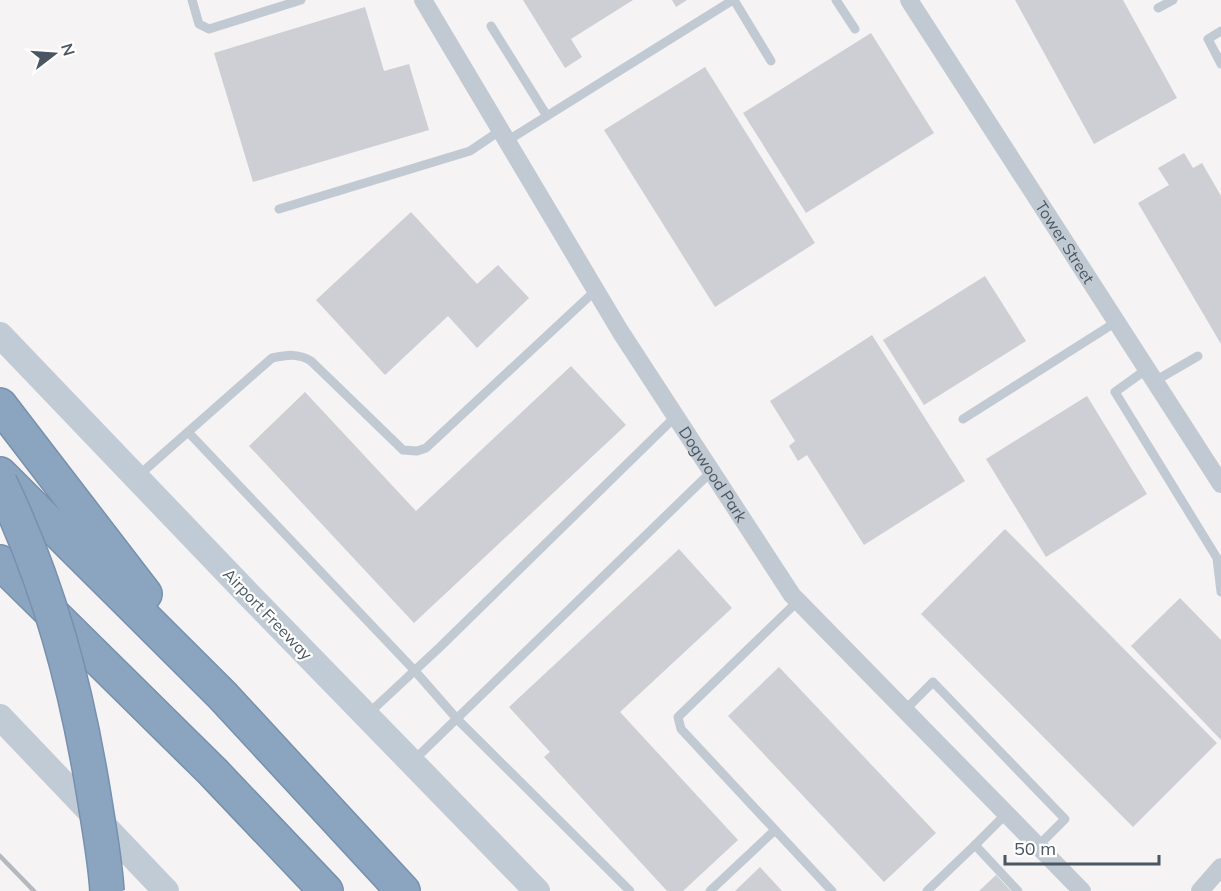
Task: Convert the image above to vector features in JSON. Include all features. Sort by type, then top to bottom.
[{"type":"highway","points":[[0,405],[222,695]]},
{"type":"highway","points":[[0,474],[222,695],[404,891]]},
{"type":"highway","points":[[0,482],[35,561],[65,654],[85,741],[107,891]]},
{"type":"highway","points":[[0,562],[213,772],[326,891]]},
{"type":"highway","points":[[213,772],[302,891]]},
{"type":"main road","name":"Airport Freeway","points":[[0,335],[537,891]]},
{"type":"main road","points":[[0,717],[166,891]]},
{"type":"street","name":"Dogwood Park","points":[[423,0],[596,290],[798,601],[1082,891]]},
{"type":"street","name":"Tower Street","points":[[909,0],[1221,484]]},
{"type":"street","points":[[1200,891],[1221,867]]},
{"type":"lane","points":[[192,0],[199,24],[209,29],[301,0]]},
{"type":"lane","points":[[279,209],[470,151],[504,136],[547,116],[734,0],[771,61]]},
{"type":"lane","points":[[836,0],[855,29]]},
{"type":"lane","points":[[1158,8],[1173,0]]},
{"type":"lane","points":[[491,26],[547,116]]},
{"type":"lane","points":[[1221,31],[1208,39],[1221,64]]},
{"type":"lane","points":[[136,478],[272,358],[301,355],[311,361],[403,450],[417,451],[426,448],[596,290]]},
{"type":"lane","points":[[963,420],[1116,322]]},
{"type":"lane","points":[[1198,356],[1114,392],[1217,558],[1221,592]]},
{"type":"lane","points":[[366,716],[676,416]]},
{"type":"lane","points":[[188,432],[415,671],[457,719],[630,891]]},
{"type":"lane","points":[[412,762],[712,471]]},
{"type":"lane","points":[[798,601],[678,717],[681,729],[832,891]]},
{"type":"lane","points":[[905,710],[933,682],[1065,819],[1038,846]]},
{"type":"lane","points":[[927,891],[1006,814]]},
{"type":"lane","points":[[710,891],[776,830]]},
{"type":"lane","points":[[975,845],[1018,891]]},
{"type":"building","points":[[523,0],[633,0],[571,39],[582,57],[565,68]]},
{"type":"building","points":[[672,0],[687,0],[676,7]]},
{"type":"building","points":[[1015,0],[1123,0],[1177,98],[1094,144]]},
{"type":"building","points":[[365,7],[384,71],[409,64],[429,130],[253,182],[214,53]]},
{"type":"building","points":[[871,33],[934,133],[806,213],[743,113]]},
{"type":"building","points":[[705,67],[815,243],[715,307],[604,130]]},
{"type":"building","points":[[1184,153],[1193,168],[1202,163],[1221,196],[1221,344],[1138,203],[1169,185],[1158,168]]},
{"type":"building","points":[[411,212],[477,284],[498,265],[529,298],[477,348],[448,316],[385,375],[316,300]]},
{"type":"building","points":[[985,276],[1026,341],[924,405],[883,340]]},
{"type":"building","points":[[872,335],[965,481],[864,545],[807,455],[798,461],[789,446],[795,441],[770,401]]},
{"type":"building","points":[[571,366],[626,425],[414,623],[249,446],[305,392],[416,511]]},
{"type":"building","points":[[1087,396],[1147,494],[1046,557],[986,459]]},
{"type":"building","points":[[1005,529],[1217,743],[1133,827],[921,614]]},
{"type":"building","points":[[679,549],[732,608],[620,712],[738,840],[683,891],[667,891],[544,757],[550,752],[509,707]]},
{"type":"building","points":[[1180,598],[1221,640],[1221,740],[1131,646]]},
{"type":"building","points":[[779,667],[936,833],[884,882],[728,716]]},
{"type":"building","points":[[760,867],[782,891],[735,891]]},
{"type":"building","points":[[996,875],[1011,891],[979,891]]},
{"type":"railway","points":[[0,856],[34,891]]}]
